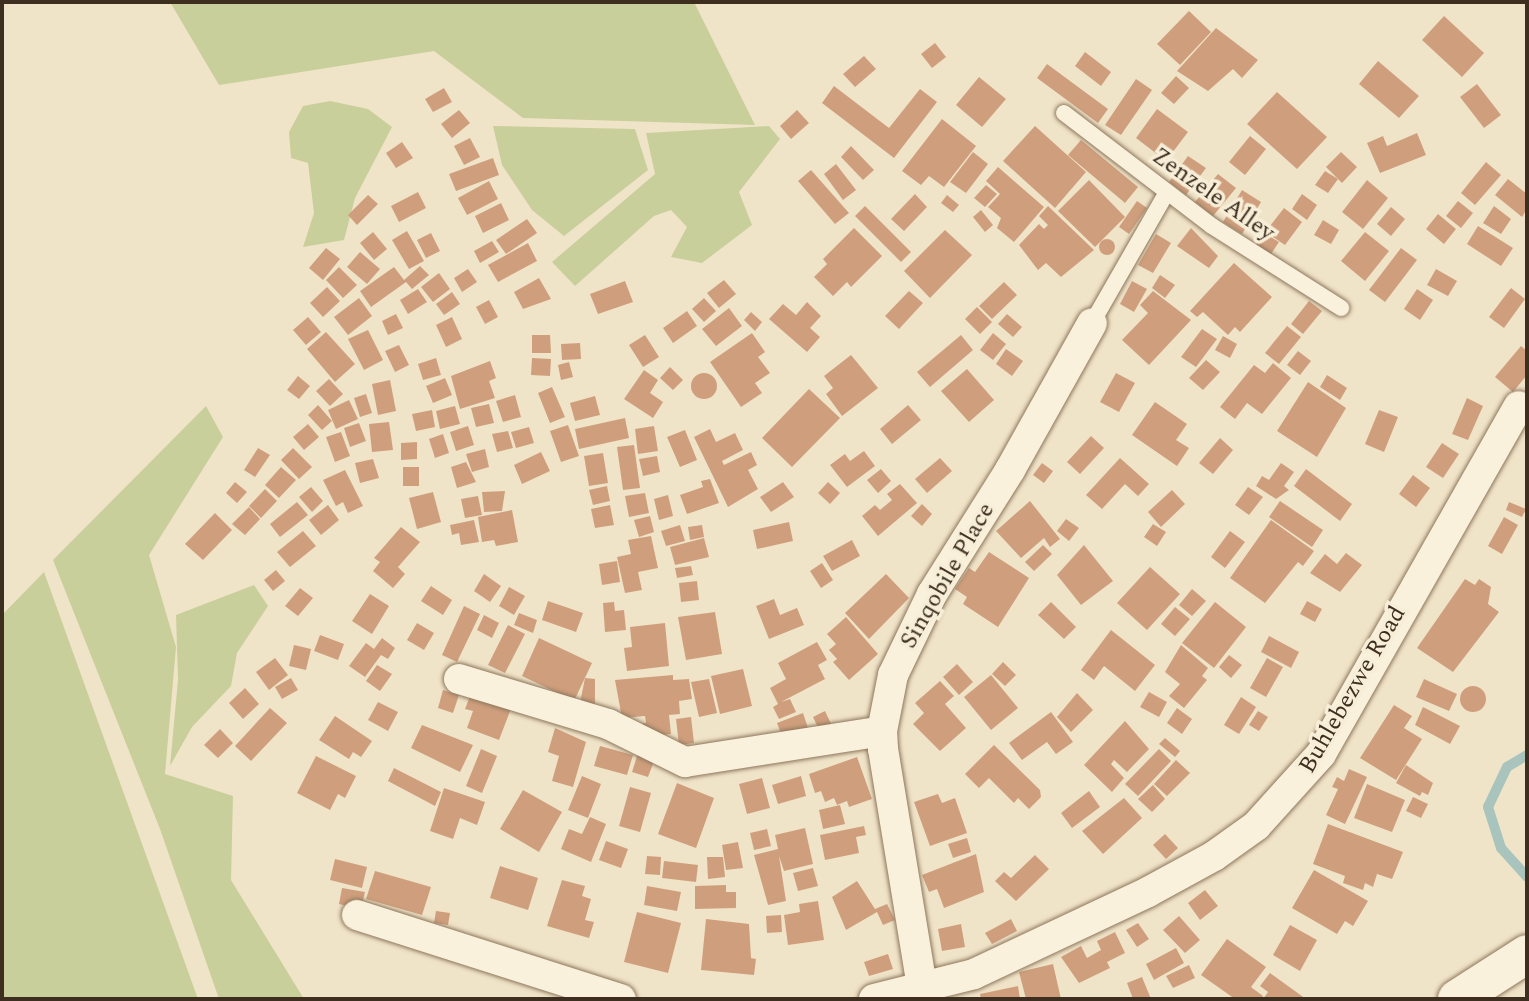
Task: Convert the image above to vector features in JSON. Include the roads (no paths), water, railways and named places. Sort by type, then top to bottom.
[{"type":"street","name":"Sinqobile Place","points":[[924,994],[882,731],[893,675],[910,635],[1092,323]]},
{"type":"street","name":"Buhlebezwe Road","points":[[874,999],[924,994],[974,974],[1139,896],[1214,856],[1256,826],[1321,754],[1519,406]]},
{"type":"street","points":[[459,679],[608,724],[685,762],[882,731]]},
{"type":"street","points":[[357,915],[621,999]]},
{"type":"street","points":[[1457,999],[1527,954]]},
{"type":"lane","name":"Zenzele Alley","points":[[1064,113],[1167,192],[1341,308]]},
{"type":"lane","name":"Sinqobile Place","points":[[1092,323],[1167,192]]},
{"type":"waterway","points":[[1527,755],[1507,767],[1488,807],[1501,848],[1527,877]]}]
